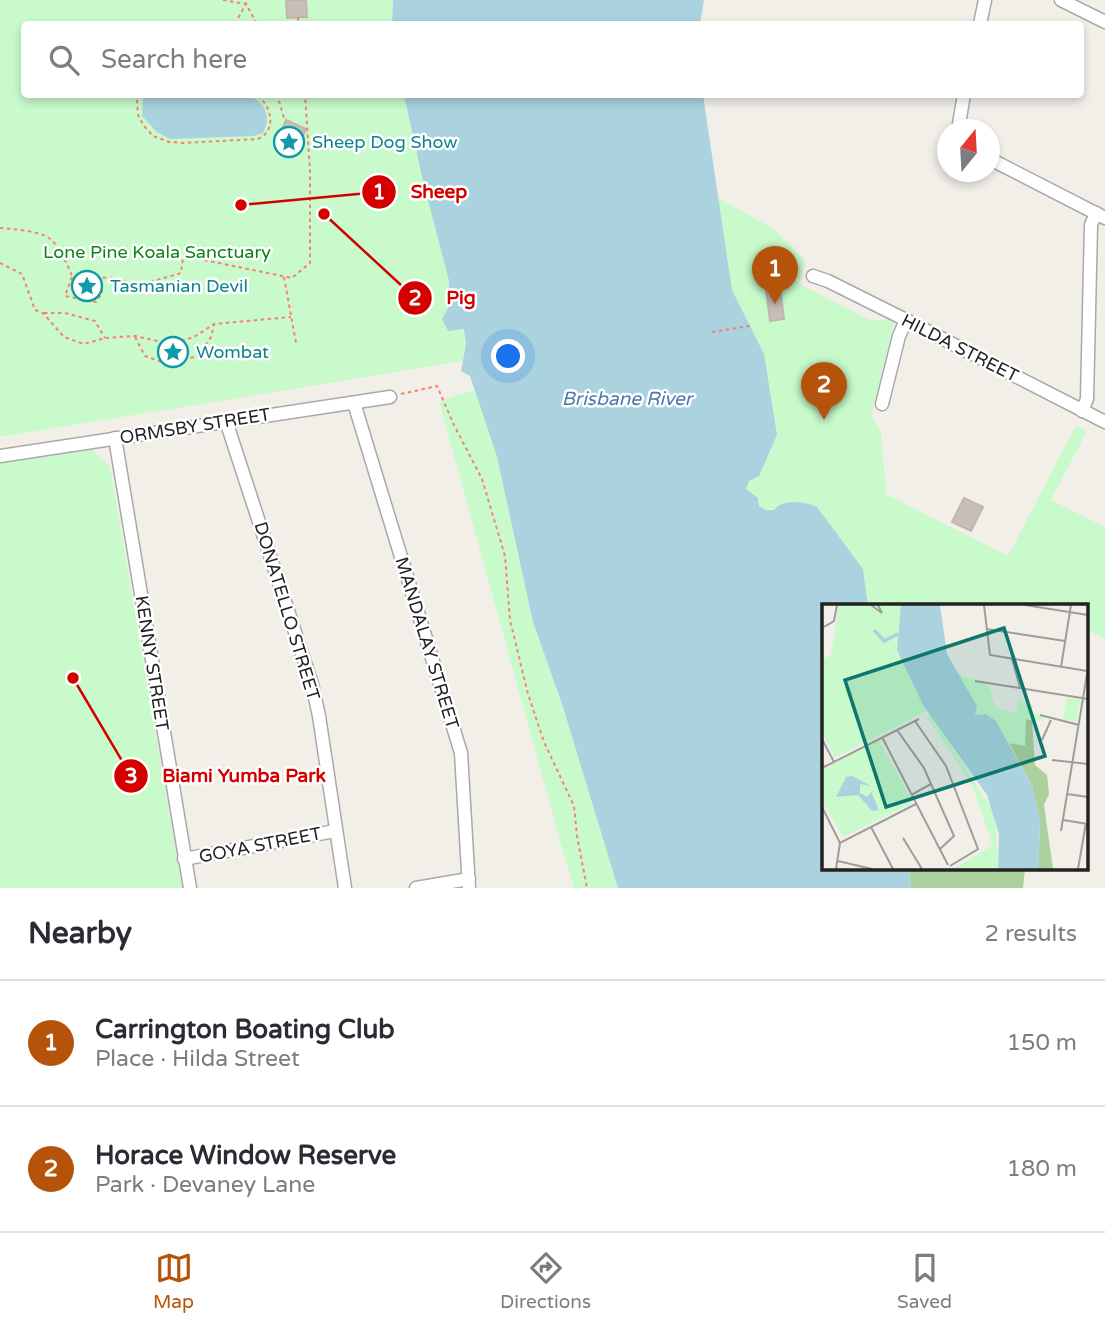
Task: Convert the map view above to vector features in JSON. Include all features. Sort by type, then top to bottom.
[{"type":"street","points":[[981,21],[985,0]]},
{"type":"street","points":[[1061,0],[1105,23]]},
{"type":"street","points":[[960,119],[963,98]]},
{"type":"street","points":[[1000,165],[1100,215],[1091,225],[1087,399],[1083,411]]},
{"type":"street","name":"HILDA STREET","points":[[813,276],[906,320],[1105,422]]},
{"type":"street","points":[[882,404],[899,336],[906,320]]},
{"type":"street","name":"ORMSBY STREET","points":[[0,456],[390,397]]},
{"type":"street","name":"MANDALAY STREET","points":[[354,403],[461,753],[469,883]]},
{"type":"street","name":"DONATELLO STREET","points":[[226,421],[312,684],[345,888]]},
{"type":"street","name":"KENNY STREET","points":[[116,438],[190,888]]},
{"type":"street","name":"GOYA STREET","points":[[184,859],[335,831]]},
{"type":"street","points":[[416,888],[469,883]]},
{"type":"path","points":[[223,0],[246,4]]},
{"type":"path","points":[[237,21],[248,0]]},
{"type":"path","points":[[246,4],[255,21]]},
{"type":"path","points":[[139,98],[138,115],[153,136],[169,142],[183,143],[258,139],[266,135],[271,125],[269,111],[262,98]]},
{"type":"path","points":[[278,98],[284,118]]},
{"type":"path","points":[[170,253],[292,278],[310,263],[310,172],[305,98]]},
{"type":"path","points":[[0,228],[23,229],[49,237],[68,265],[72,276],[65,296],[96,302],[102,293],[101,277]]},
{"type":"path","points":[[72,276],[114,278],[140,285],[181,273],[183,256]]},
{"type":"path","points":[[0,263],[22,274],[35,310],[43,313],[65,313],[95,321],[105,338]]},
{"type":"path","points":[[284,276],[296,342]]},
{"type":"path","points":[[43,313],[64,337],[84,344],[105,338],[135,336],[171,344],[194,337],[214,324],[291,317]]},
{"type":"path","points":[[135,336],[145,356],[170,365],[197,356],[211,337],[214,324]]},
{"type":"path","points":[[712,332],[750,326]]},
{"type":"path","points":[[390,397],[437,386],[482,479],[505,556],[510,620],[528,694],[544,742],[574,806],[576,836],[587,888]]},
{"type":"green space","name":"Lone Pine Koala Sanctuary","points":[[0,0],[393,0],[392,21],[21,21],[21,98],[405,98],[449,281],[448,308],[464,328],[466,344],[462,361],[0,437]]},
{"type":"green space","points":[[717,197],[774,229],[806,262],[799,284],[872,321],[888,319],[894,323],[871,415],[881,431],[886,494],[1008,556],[1076,425],[1087,431],[1051,500],[1105,527],[1105,639],[1088,630],[1088,604],[868,604],[863,569],[813,505],[802,504],[766,510],[759,506],[758,498],[746,489],[764,354],[732,290]]},
{"type":"green space","points":[[475,390],[497,457],[533,622],[562,704],[618,888],[574,888],[562,848],[439,401]]},
{"type":"green space","points":[[90,447],[110,467],[182,888],[0,888],[0,463]]},
{"type":"green space","points":[[909,870],[1025,870],[1023,888],[911,888]]},
{"type":"water","points":[[393,0],[704,0],[700,21],[392,21]]},
{"type":"water","points":[[253,98],[263,106],[267,115],[266,127],[263,133],[254,136],[170,139],[157,132],[142,116],[143,100]]},
{"type":"water","name":"Brisbane River","points":[[405,98],[703,98],[732,290],[764,354],[777,435],[759,476],[749,481],[746,489],[758,498],[759,506],[766,510],[774,510],[789,502],[817,507],[863,569],[868,604],[822,604],[822,870],[909,870],[911,888],[618,888],[562,704],[533,622],[497,457],[470,376],[461,371],[466,344],[464,329],[448,331],[442,319],[448,308],[449,281]]},
{"type":"building","points":[[286,0],[306,0],[307,17],[287,18]]},
{"type":"building","points":[[286,120],[306,129],[296,152],[276,143]]},
{"type":"building","points":[[780,287],[784,319],[770,321],[766,289]]},
{"type":"building","points":[[964,498],[983,507],[971,531],[952,522]]},
{"type":"place","name":"Sheep Dog Show","points":[[289,142]]},
{"type":"place","name":"Sheep","points":[[241,205]]},
{"type":"place","name":"Pig","points":[[324,214]]},
{"type":"place","name":"Tasmanian Devil","points":[[87,286]]},
{"type":"place","name":"Carrington Boating Club","points":[[775,304]]},
{"type":"place","name":"Wombat","points":[[173,352]]},
{"type":"place","name":"Horace Window Reserve","points":[[824,420]]},
{"type":"place","name":"Biami Yumba Park","points":[[73,678]]}]
